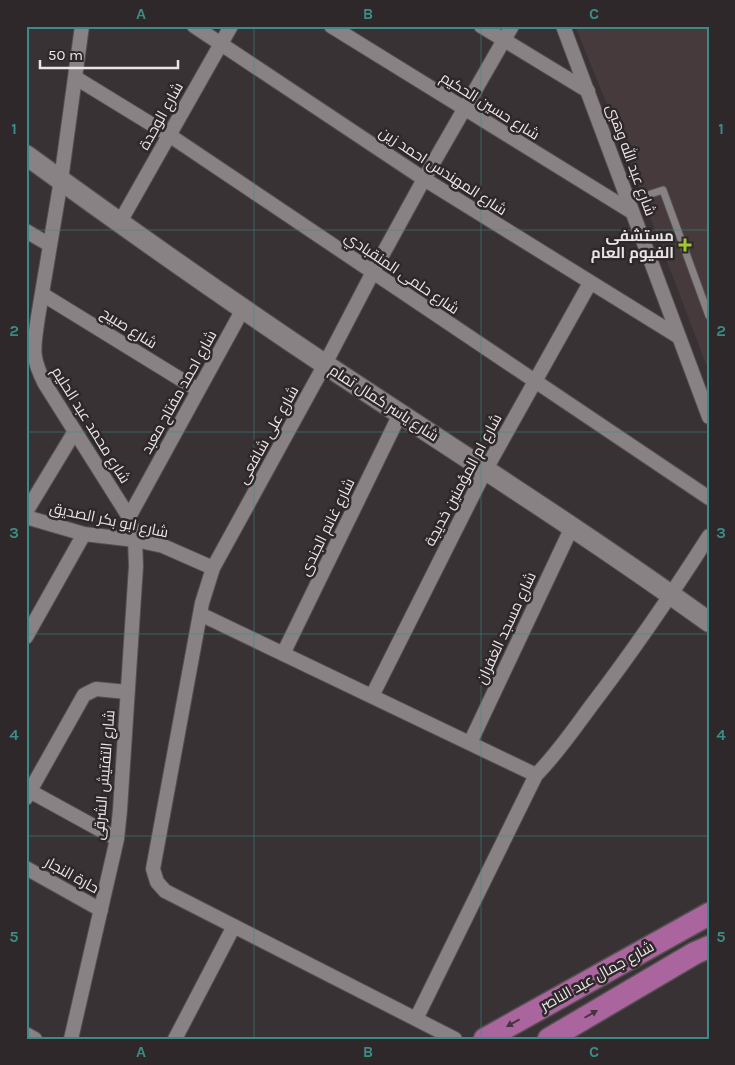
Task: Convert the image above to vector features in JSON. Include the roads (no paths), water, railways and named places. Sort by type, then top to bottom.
[{"type":"main road","name":"شارع جمال عبد الناصر","points":[[485,1039],[709,914]]},
{"type":"main road","name":"شارع جمال عبد الناصر","points":[[548,1039],[695,953],[709,947]]},
{"type":"street","name":"شارع محمد عبد الحليم","points":[[82,26],[61,180],[42,294],[32,313],[34,356],[37,368],[45,384],[129,517],[135,540]]},
{"type":"street","name":"شارع المهندس احمد زين","points":[[194,26],[424,179],[678,337]]},
{"type":"street","name":"شارع الوحدة","points":[[120,222],[231,26]]},
{"type":"street","name":"شارع حسين الحكيم","points":[[331,26],[465,109],[630,207]]},
{"type":"street","points":[[482,26],[588,91]]},
{"type":"street","name":"شارع على شافعى","points":[[234,926],[165,891],[157,882],[153,869],[204,592],[213,568],[325,364],[372,272],[512,26]]},
{"type":"street","name":"شارع عبد الله وهبى","points":[[563,26],[709,417]]},
{"type":"street","name":"شارع حلمى المنقبادي","points":[[76,78],[169,135],[709,498]]},
{"type":"street","name":"شارع ياسر كمال تمام","points":[[26,155],[242,309],[486,469],[709,622]]},
{"type":"street","points":[[26,231],[50,245]]},
{"type":"street","name":"شارع ام المؤمنين خديجة","points":[[372,696],[486,469],[590,283]]},
{"type":"street","name":"شارع صبيح","points":[[42,294],[198,390]]},
{"type":"street","name":"شارع احمد مفتاح معبد","points":[[129,517],[242,309]]},
{"type":"street","points":[[26,372],[45,384]]},
{"type":"street","name":"شارع غانم الجندى","points":[[283,654],[400,414]]},
{"type":"street","points":[[26,512],[75,432]]},
{"type":"street","name":"شارع ابو بكر الصديق","points":[[26,518],[84,534],[135,540],[163,546],[213,568]]},
{"type":"street","name":"شارع مسجد الغفران","points":[[470,743],[572,527]]},
{"type":"street","points":[[26,637],[84,534]]},
{"type":"street","points":[[416,1019],[536,775],[553,756],[626,660],[709,536]]},
{"type":"street","name":"شارع التفتيش الشرقى","points":[[71,1039],[101,910],[120,810],[136,566],[135,540]]},
{"type":"street","points":[[200,614],[536,775]]},
{"type":"street","points":[[116,839],[28,793],[84,695],[96,688],[127,692]]},
{"type":"street","name":"حارة النجار","points":[[26,868],[101,910]]},
{"type":"street","points":[[175,1039],[234,926],[455,1039]]},
{"type":"street","points":[[26,1034],[35,1039]]},
{"type":"lane","points":[[630,207],[662,190],[709,316]]},
{"type":"place","name":"مستشفى الفيوم العام","points":[[685,245]]}]
